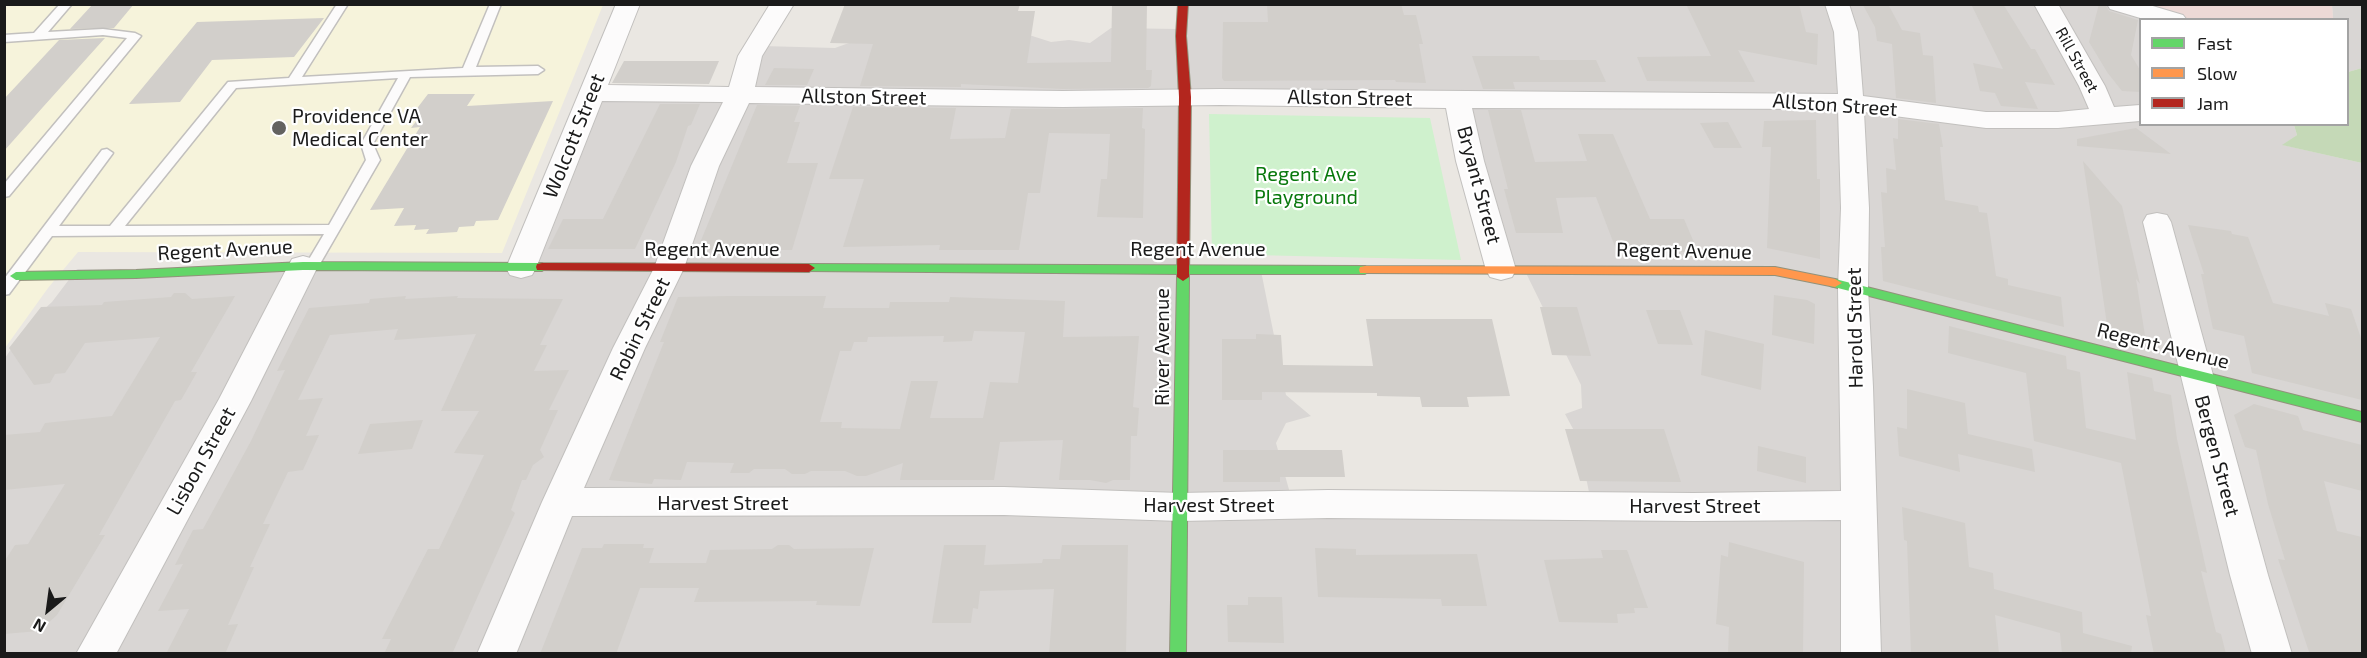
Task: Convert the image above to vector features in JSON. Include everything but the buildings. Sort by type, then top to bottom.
[{"type":"street","name":"Wolcott Street","points":[[521,268],[628,4]]},
{"type":"street","name":"Robin Street","points":[[496,654],[560,502],[669,268],[705,166],[740,95],[750,57],[782,4]]},
{"type":"street","name":"River Avenue","points":[[1178,654],[1181,269],[1185,97],[1181,36],[1183,4]]},
{"type":"street","name":"Harold Street","points":[[1837,4],[1846,32],[1855,208],[1853,288],[1857,387],[1861,654]]},
{"type":"street","name":"Rill Street","points":[[2046,4],[2092,86],[2105,117]]},
{"type":"street","points":[[2118,4],[2168,18]]},
{"type":"street","name":"Allston Street","points":[[593,93],[1051,99],[1185,97],[1457,100],[1716,99],[1851,102],[1986,120],[2105,117],[2139,112]]},
{"type":"street","name":"Bryant Street","points":[[1457,100],[1470,161],[1501,270]]},
{"type":"street","name":"Bergen Street","points":[[2157,222],[2272,654]]},
{"type":"street","name":"Regent Avenue","points":[[10,275],[136,274],[308,266],[1775,271],[1809,276],[2362,417]]},
{"type":"street","name":"Lisbon Street","points":[[94,654],[308,266]]},
{"type":"street","name":"Harvest Street","points":[[560,502],[1004,501],[1180,507],[1328,504],[1694,507],[1858,505]]},
{"type":"lane","points":[[39,35],[67,4]]},
{"type":"lane","points":[[294,80],[343,4]]},
{"type":"lane","points":[[468,71],[496,4]]},
{"type":"lane","points":[[4,39],[103,32],[135,36],[4,193]]},
{"type":"lane","points":[[114,230],[232,85],[406,74],[538,70]]},
{"type":"lane","points":[[308,266],[335,229],[373,159],[367,144],[406,74]]},
{"type":"lane","points":[[4,290],[10,275],[49,231],[107,153]]},
{"type":"lane","points":[[49,231],[335,229]]},
{"type":"shaded area","points":[[1181,4],[2136,5],[2154,18],[2139,18],[2139,126],[2294,126],[2297,135],[2283,145],[2362,163],[2362,653],[5,654],[5,358],[29,323],[52,302],[77,269],[506,268],[588,98],[731,96],[762,46],[835,48],[871,35],[1026,34],[1051,42],[1069,40],[1090,43],[1111,28],[1178,29]],"holes":[[[1192,98],[1458,108],[1507,271],[1526,273],[1581,385],[1582,408],[1565,414],[1578,438],[1591,502],[1293,504],[1276,443],[1286,423],[1311,416],[1286,395],[1261,271],[1181,269]]]},
{"type":"shaded area","name":"Providence VA Medical Center","points":[[5,5],[603,5],[502,253],[78,252],[48,288],[5,348]]},
{"type":"shaded area","points":[[2136,5],[2332,5],[2333,18],[2154,18]]},
{"type":"shaded area","points":[[2332,5],[2362,5],[2362,68],[2349,72],[2349,18],[2333,18]]},
{"type":"green space","points":[[2362,68],[2362,163],[2282,145],[2297,135],[2294,126],[2349,126],[2349,72]]},
{"type":"green space","name":"Regent Ave Playground","points":[[1209,114],[1430,118],[1461,260],[1212,254]]},
{"type":"traffic: fast","points":[[16,276],[136,274],[303,266],[542,267]]},
{"type":"traffic: fast","points":[[809,268],[1365,270]]},
{"type":"traffic: fast","points":[[1178,654],[1183,277]]},
{"type":"traffic: fast","points":[[1835,283],[2362,417]]},
{"type":"traffic: slow","points":[[1365,270],[1775,271],[1835,283]]},
{"type":"traffic: jam","points":[[1183,4],[1181,36],[1185,97],[1183,277]]},
{"type":"traffic: jam","points":[[542,267],[809,268]]},
{"type":"place","name":"Providence VA Medical Center","points":[[279,128]]}]
